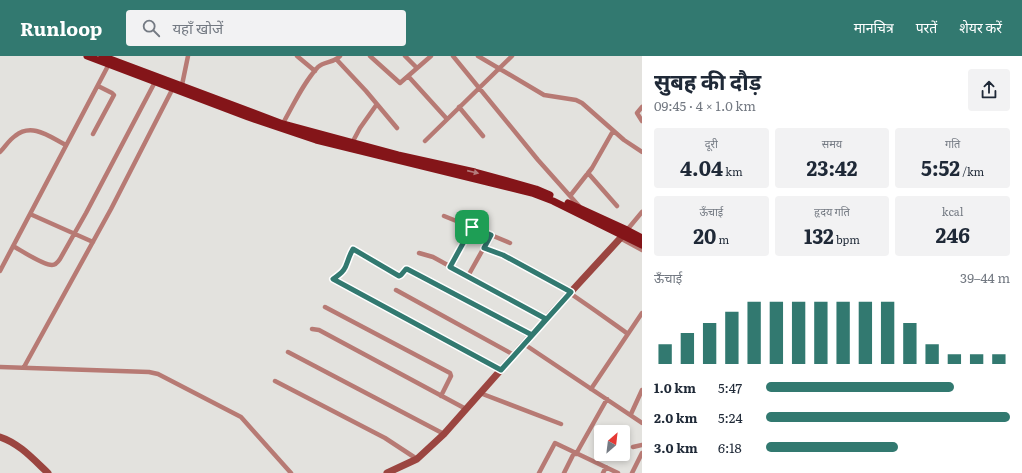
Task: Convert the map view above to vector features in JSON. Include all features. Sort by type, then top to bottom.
[{"type":"main road","points":[[87,56],[155,82],[282,126],[398,155],[475,172],[536,189],[581,209],[642,245]]},
{"type":"main road","points":[[102,56],[182,85],[316,140],[532,193],[553,201],[624,234],[642,238]]},
{"type":"street","points":[[182,85],[188,56]]},
{"type":"street","points":[[297,56],[315,71]]},
{"type":"street","points":[[370,56],[400,83],[430,56]]},
{"type":"street","points":[[405,56],[417,68]]},
{"type":"street","points":[[453,56],[478,88],[588,218]]},
{"type":"street","points":[[478,56],[544,94],[579,101],[624,140],[641,149]]},
{"type":"street","points":[[425,141],[512,56]]},
{"type":"street","points":[[282,126],[306,83],[319,66],[338,58],[397,128]]},
{"type":"street","points":[[0,271],[109,64]]},
{"type":"street","points":[[408,76],[447,119]]},
{"type":"street","points":[[13,246],[45,263],[53,265],[56,264],[86,213],[155,82]]},
{"type":"street","points":[[93,134],[114,95],[98,86]]},
{"type":"street","points":[[24,367],[93,242],[173,88]]},
{"type":"street","points":[[352,143],[360,128],[377,104]]},
{"type":"street","points":[[459,107],[483,136]]},
{"type":"street","points":[[642,107],[637,113],[642,121]]},
{"type":"street","points":[[0,152],[16,135],[28,130],[37,131],[66,145]]},
{"type":"street","points":[[570,196],[588,173],[613,131]]},
{"type":"street","points":[[588,173],[617,206]]},
{"type":"street","points":[[387,473],[417,459],[444,434],[624,234],[642,212]]},
{"type":"street","points":[[30,214],[93,242]]},
{"type":"street","points":[[444,216],[510,243]]},
{"type":"street","points":[[450,267],[472,227]]},
{"type":"street","points":[[624,234],[642,250]]},
{"type":"street","points":[[468,276],[491,235]]},
{"type":"street","points":[[484,248],[503,255],[571,292],[628,334]]},
{"type":"street","points":[[501,370],[333,279],[342,273],[346,268],[349,256],[353,249],[399,276],[407,269],[532,335]]},
{"type":"street","points":[[419,253],[433,258],[468,276],[546,319]]},
{"type":"street","points":[[396,290],[514,355]]},
{"type":"street","points":[[325,307],[450,374],[451,376],[441,396]]},
{"type":"street","points":[[591,389],[642,313]]},
{"type":"street","points":[[312,329],[319,330],[466,409]]},
{"type":"street","points":[[524,344],[642,422]]},
{"type":"street","points":[[288,352],[444,434]]},
{"type":"street","points":[[0,367],[152,372],[158,374],[244,419],[291,473]]},
{"type":"street","points":[[275,381],[385,438],[417,459]]},
{"type":"street","points":[[630,414],[642,390]]},
{"type":"street","points":[[480,393],[561,424]]},
{"type":"street","points":[[564,473],[607,399]]},
{"type":"street","points":[[0,437],[11,442],[30,456],[44,472]]},
{"type":"street","points":[[539,473],[554,444],[618,473]]},
{"type":"street","points":[[633,447],[642,445]]},
{"type":"street","points":[[632,473],[642,452]]},
{"type":"street","points":[[604,473],[606,467]]},
{"type":"route","points":[[472,227],[491,235],[484,248],[503,255],[571,292],[501,370],[333,279],[342,273],[346,268],[349,256],[353,249],[399,276],[407,269],[532,335],[546,319],[450,267],[472,227]]}]
